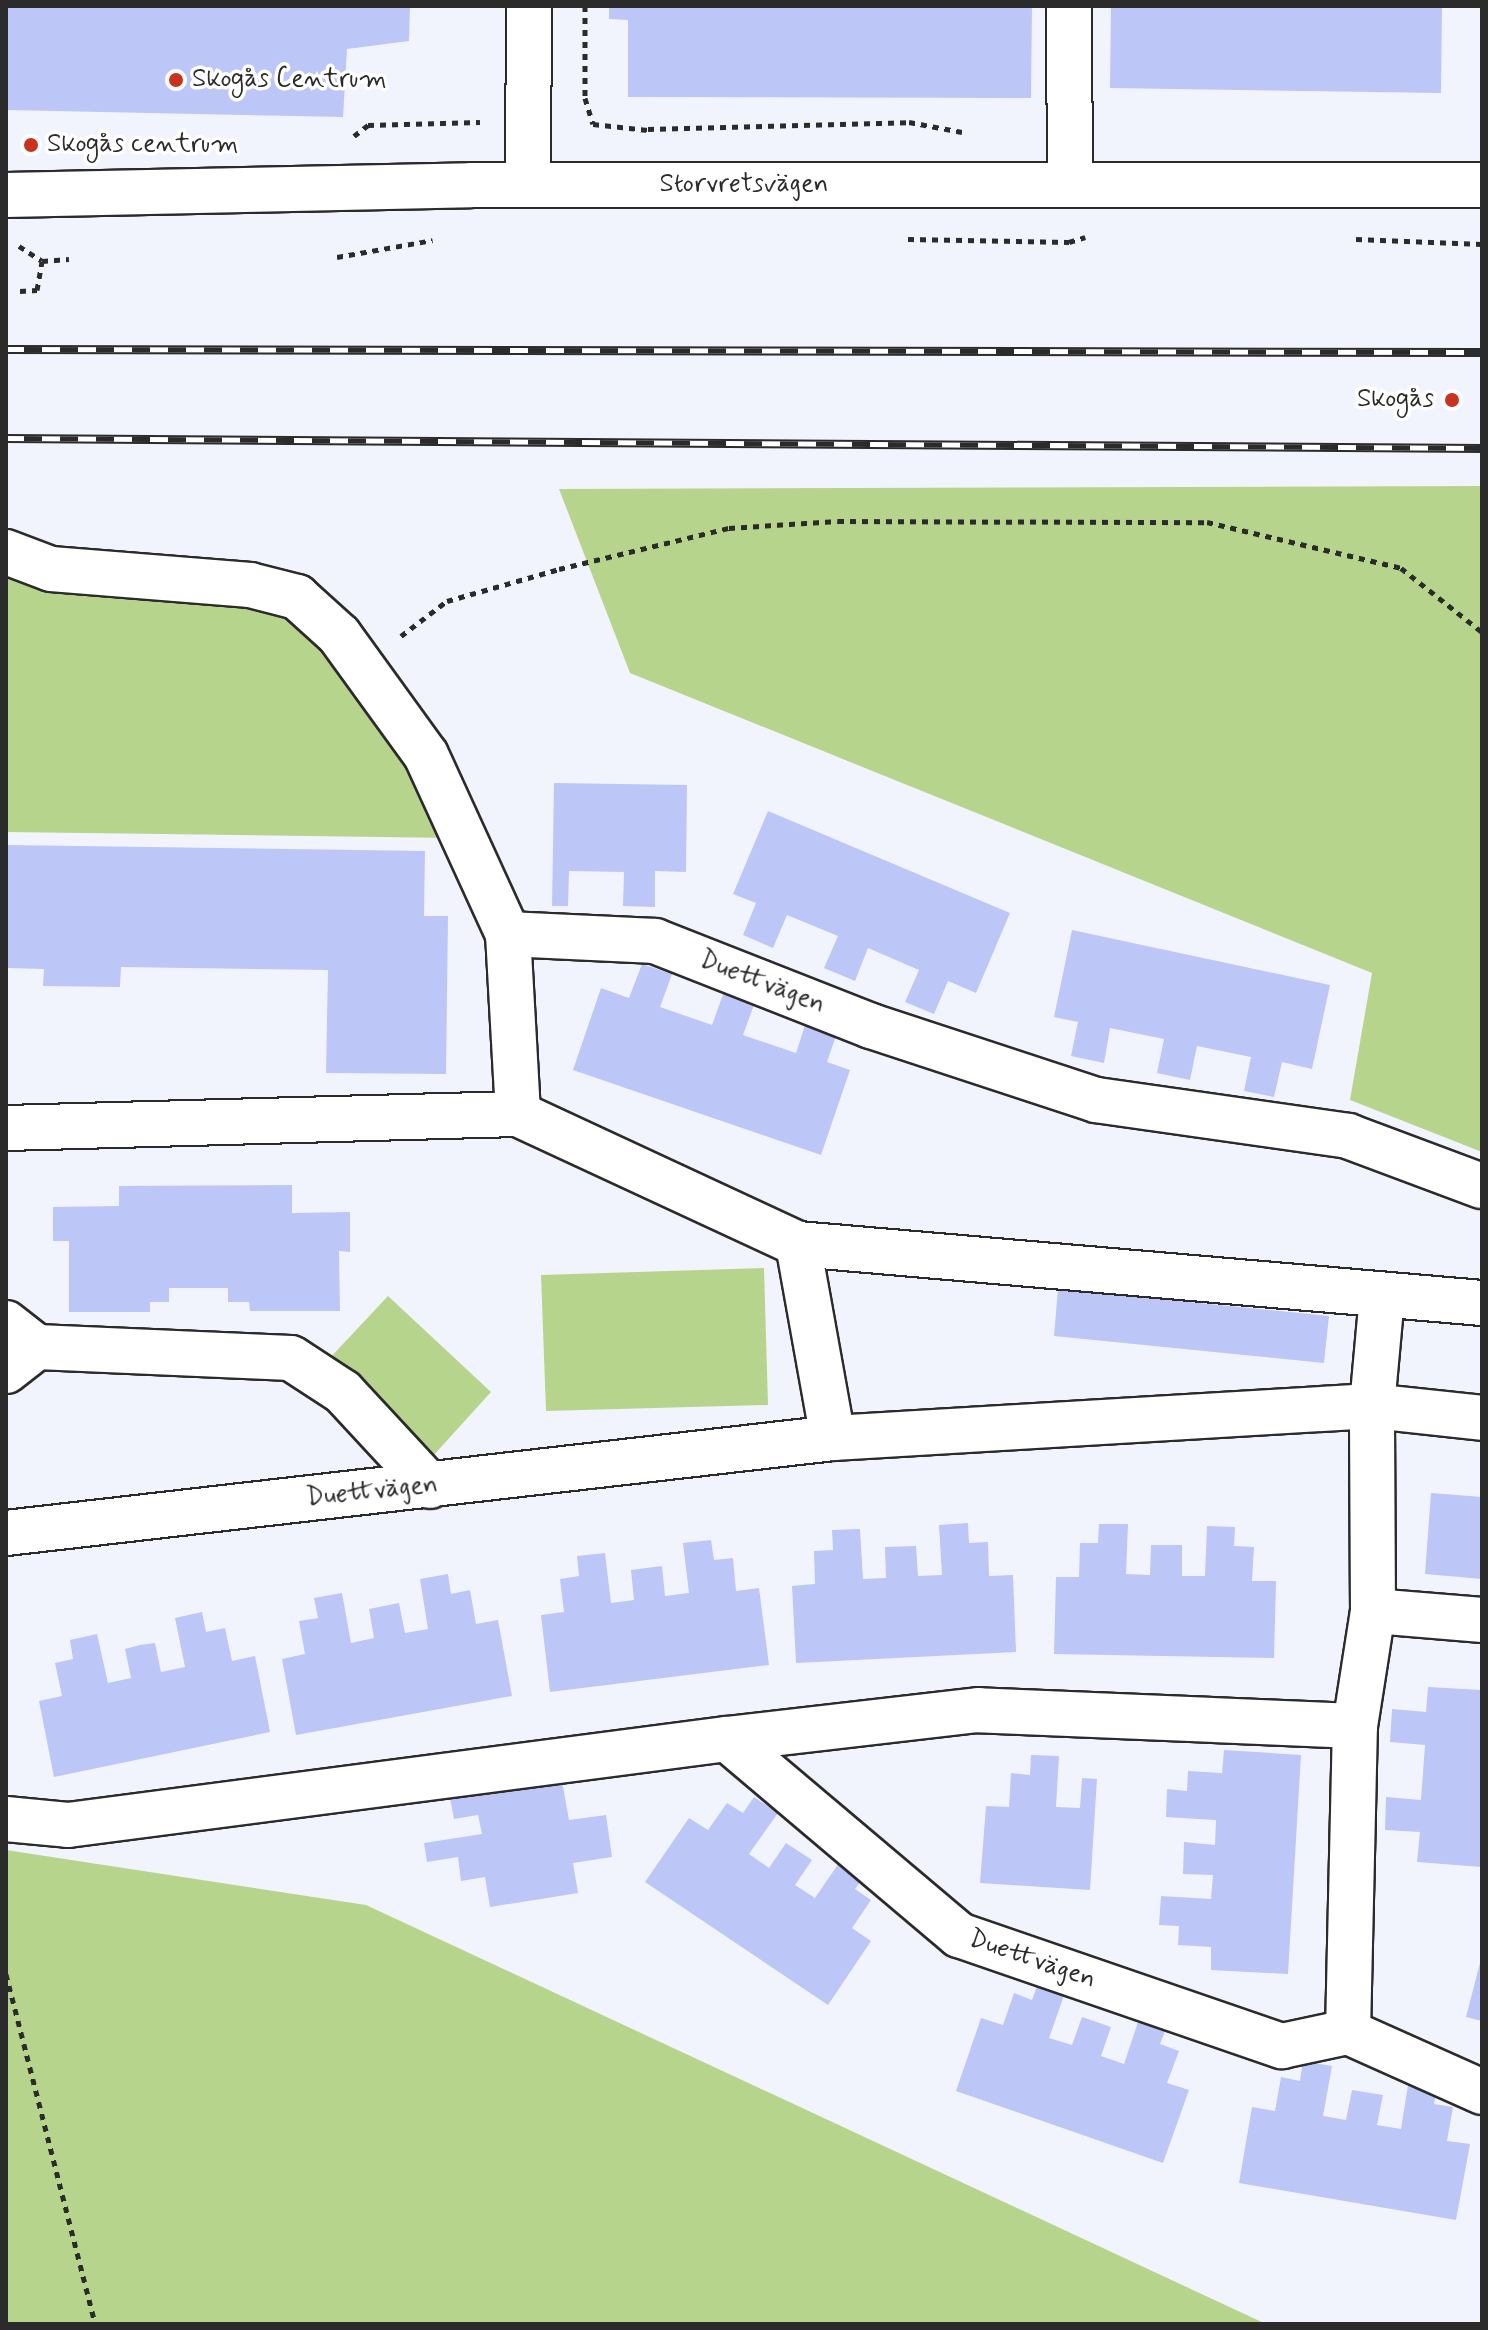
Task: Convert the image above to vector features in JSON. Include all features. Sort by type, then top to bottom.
[{"type":"street","points":[[528,185],[529,6]]},
{"type":"street","points":[[1069,6],[1070,185]]},
{"type":"street","name":"Storvretsvägen","points":[[6,195],[528,185],[1482,185]]},
{"type":"street","points":[[6,552],[51,569],[250,585],[297,597],[339,635],[426,755],[508,934],[518,1114]]},
{"type":"street","name":"Duettvägen","points":[[508,934],[655,941],[871,1026],[1096,1100],[1348,1136],[1482,1186]]},
{"type":"street","points":[[6,1128],[518,1114],[798,1244],[1482,1303]]},
{"type":"street","points":[[798,1244],[833,1438]]},
{"type":"street","points":[[1382,1296],[1372,1406],[1373,1611],[1355,1726],[1348,2032],[1482,2092]]},
{"type":"street","points":[[16,1347],[291,1358],[343,1392],[430,1486]]},
{"type":"street","name":"Duettvägen","points":[[6,1533],[833,1438],[1372,1406],[1482,1418]]},
{"type":"street","points":[[1373,1611],[1482,1620]]},
{"type":"street","points":[[6,1819],[68,1825],[727,1739],[978,1710],[1355,1726]]},
{"type":"street","name":"Duettvägen","points":[[727,1739],[959,1935],[1282,2046],[1348,2032]]},
{"type":"path","points":[[343,145],[368,125],[593,124]]},
{"type":"path","points":[[6,242],[42,261],[69,259]]},
{"type":"path","points":[[20,291],[37,290],[42,261]]},
{"type":"path","points":[[362,666],[447,601],[729,528],[838,521],[1207,522],[1401,568],[1482,632]]},
{"type":"path","points":[[6,1974],[95,2324]]},
{"type":"green space","points":[[1482,486],[1482,1152],[1350,1100],[1372,973],[630,673],[559,489]]},
{"type":"green space","points":[[6,569],[257,600],[296,616],[415,764],[453,838],[6,832]]},
{"type":"green space","points":[[764,1268],[768,1405],[546,1411],[541,1275]]},
{"type":"green space","points":[[388,1296],[491,1392],[432,1457],[328,1360]]},
{"type":"green space","points":[[6,1850],[366,1905],[1266,2324],[6,2324]]},
{"type":"building","name":"Skogås Centrum","points":[[6,6],[410,6],[409,41],[347,49],[343,117],[6,110]]},
{"type":"building","points":[[609,6],[1032,6],[1031,98],[628,97],[628,20],[609,19]]},
{"type":"building","points":[[1111,6],[1442,6],[1441,93],[1110,88]]},
{"type":"building","points":[[554,783],[687,785],[686,872],[655,871],[655,907],[623,906],[624,872],[569,871],[568,906],[552,906]]},
{"type":"building","points":[[768,811],[1010,913],[976,993],[948,981],[934,1014],[905,1002],[919,970],[868,948],[855,981],[824,968],[838,936],[787,915],[773,948],[743,935],[756,903],[733,894]]},
{"type":"building","points":[[6,845],[425,851],[424,916],[448,916],[446,1074],[326,1073],[328,970],[121,967],[120,987],[43,986],[44,969],[6,968]]},
{"type":"building","points":[[1072,930],[1330,985],[1312,1069],[1282,1062],[1274,1097],[1244,1091],[1251,1057],[1197,1046],[1190,1080],[1157,1073],[1164,1039],[1110,1028],[1104,1063],[1071,1056],[1078,1022],[1054,1017]]},
{"type":"building","points":[[642,964],[672,974],[660,1007],[712,1025],[724,992],[755,1002],[743,1035],[796,1053],[807,1019],[838,1030],[827,1062],[850,1070],[821,1155],[573,1070],[601,988],[629,998]]},
{"type":"building","points":[[292,1185],[292,1213],[350,1212],[350,1252],[339,1251],[340,1311],[250,1311],[249,1302],[228,1302],[228,1288],[169,1288],[169,1302],[150,1302],[150,1312],[69,1312],[69,1241],[53,1241],[53,1207],[119,1206],[119,1186]]},
{"type":"building","points":[[1058,1289],[1329,1316],[1324,1363],[1054,1336]]},
{"type":"building","points":[[1431,1493],[1482,1497],[1482,1579],[1425,1574]]},
{"type":"building","points":[[968,1523],[969,1543],[988,1542],[989,1576],[1013,1575],[1016,1652],[796,1663],[792,1586],[815,1584],[814,1551],[833,1550],[832,1530],[860,1529],[863,1579],[886,1578],[885,1547],[916,1546],[918,1576],[942,1575],[939,1525]]},
{"type":"building","points":[[1099,1524],[1128,1524],[1126,1574],[1150,1575],[1151,1545],[1182,1545],[1182,1576],[1205,1576],[1207,1526],[1235,1527],[1234,1546],[1254,1547],[1252,1581],[1276,1581],[1274,1658],[1054,1654],[1056,1577],[1079,1577],[1080,1543],[1098,1543]]},
{"type":"building","points":[[711,1540],[714,1560],[733,1558],[736,1591],[759,1588],[769,1665],[550,1692],[541,1615],[564,1612],[560,1579],[579,1576],[577,1556],[605,1553],[611,1603],[634,1600],[631,1570],[662,1566],[665,1596],[689,1593],[683,1543]]},
{"type":"building","points":[[448,1574],[451,1594],[470,1590],[476,1624],[498,1620],[512,1696],[296,1735],[282,1659],[305,1654],[299,1621],[318,1618],[314,1598],[342,1593],[351,1643],[374,1638],[369,1609],[399,1603],[405,1633],[428,1629],[420,1579]]},
{"type":"building","points":[[202,1612],[206,1632],[225,1628],[232,1661],[255,1656],[270,1732],[54,1777],[39,1701],[62,1696],[55,1663],[73,1659],[70,1640],[97,1634],[108,1683],[131,1678],[125,1649],[140,1645],[155,1643],[161,1672],[185,1667],[175,1618]]},
{"type":"building","points":[[1428,1687],[1482,1690],[1482,1867],[1417,1862],[1420,1832],[1385,1830],[1386,1797],[1421,1800],[1425,1745],[1390,1742],[1392,1709],[1426,1712]]},
{"type":"building","points":[[1224,1750],[1301,1755],[1288,1974],[1211,1970],[1211,1947],[1178,1945],[1179,1926],[1159,1925],[1161,1896],[1211,1899],[1213,1875],[1183,1874],[1184,1842],[1215,1845],[1216,1820],[1166,1817],[1167,1789],[1187,1791],[1188,1771],[1222,1773]]},
{"type":"building","points":[[1031,1755],[1059,1756],[1056,1807],[1080,1808],[1082,1778],[1097,1779],[1090,1890],[980,1883],[986,1806],[1009,1807],[1011,1773],[1030,1775]]},
{"type":"building","points":[[562,1781],[569,1820],[606,1815],[612,1857],[573,1863],[578,1893],[490,1907],[485,1877],[461,1881],[458,1857],[427,1862],[424,1843],[482,1834],[478,1815],[454,1819],[450,1798]]},
{"type":"building","points":[[754,1797],[778,1813],[749,1854],[769,1868],[786,1843],[812,1860],[795,1885],[815,1898],[843,1857],[866,1873],[855,1889],[871,1900],[852,1928],[871,1941],[828,2005],[645,1882],[689,1818],[708,1830],[727,1803],[743,1813]]},
{"type":"building","points":[[1482,1960],[1482,2021],[1466,2017]]},
{"type":"building","points":[[1039,1981],[1066,1990],[1049,2038],[1072,2045],[1082,2017],[1111,2027],[1101,2056],[1124,2064],[1140,2016],[1167,2026],[1160,2044],[1179,2051],[1167,2083],[1189,2090],[1163,2163],[956,2091],[981,2018],[1003,2025],[1014,1993],[1032,2000]]},
{"type":"building","points":[[1303,2061],[1332,2066],[1323,2116],[1346,2120],[1352,2090],[1383,2095],[1377,2125],[1401,2129],[1409,2079],[1438,2084],[1434,2104],[1453,2107],[1447,2141],[1470,2144],[1456,2220],[1239,2183],[1252,2107],[1275,2111],[1281,2077],[1300,2081]]},
{"type":"railway","points":[[6,349],[1482,352]]},
{"type":"railway","points":[[6,438],[1482,448]]},
{"type":"place","name":"Skogås Centrum","points":[[176,80]]},
{"type":"place","name":"Skogås centrum","points":[[31,145]]},
{"type":"place","name":"Skogås","points":[[1452,400]]}]
